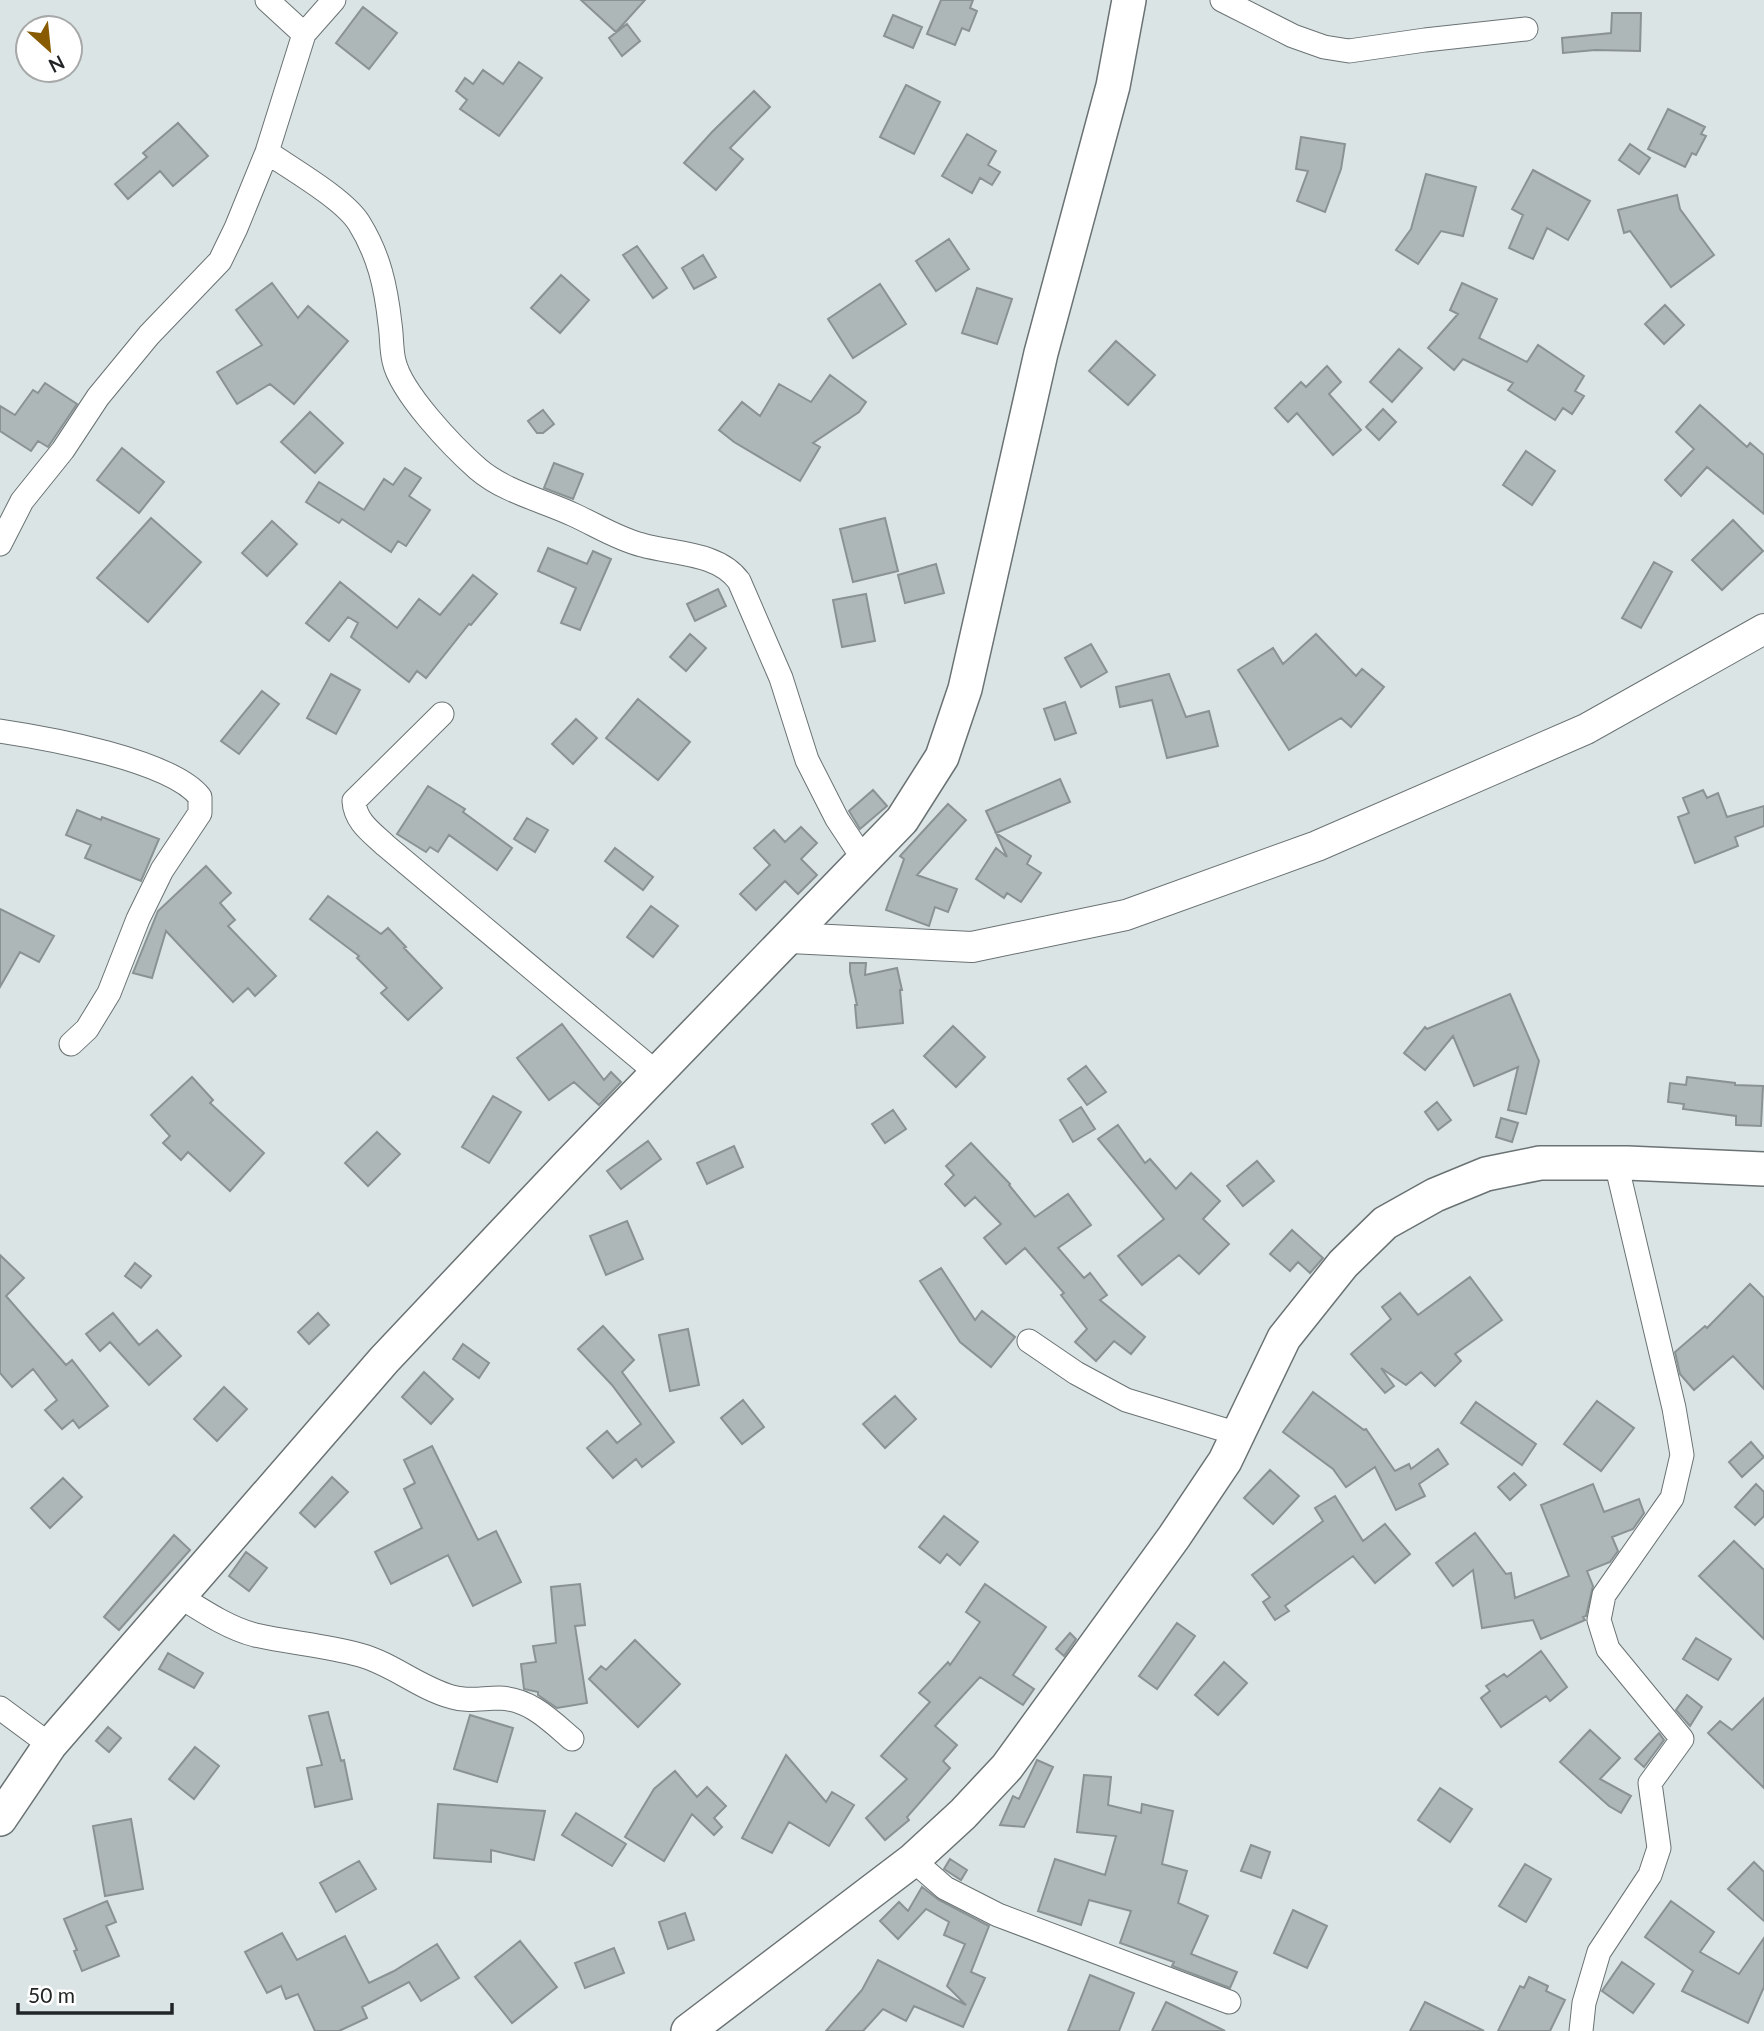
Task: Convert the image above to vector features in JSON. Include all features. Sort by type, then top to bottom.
[{"type":"main road","points":[[0,1819],[50,1745],[384,1360],[902,820],[942,757],[965,689],[1041,353],[1113,86],[1129,0]]},
{"type":"main road","points":[[688,2031],[913,1860],[1007,1767],[1174,1537],[1225,1461],[1284,1338],[1343,1264],[1385,1223],[1435,1195],[1486,1174],[1540,1163],[1616,1163],[1764,1170]]},
{"type":"street","points":[[267,0],[304,34]]},
{"type":"street","points":[[0,544],[22,501],[63,450],[98,397],[149,335],[220,261],[267,152],[304,34],[334,0]]},
{"type":"street","points":[[1222,0],[1293,36],[1324,47],[1349,51],[1526,29]]},
{"type":"street","points":[[267,152],[345,205],[359,223],[381,267],[394,362],[402,383],[427,415],[478,468],[497,483],[625,540],[706,559],[731,569],[739,581],[781,678],[807,760],[837,819],[864,860]]},
{"type":"street","points":[[790,938],[972,947],[1126,915],[1317,846],[1586,729],[1764,629]]},
{"type":"street","points":[[442,714],[359,795],[354,801],[354,812],[364,826],[385,845],[658,1073]]},
{"type":"street","points":[[0,731],[62,740],[143,765],[180,779],[193,787],[200,797],[200,813],[162,870],[138,919],[109,993],[87,1029],[71,1044]]},
{"type":"street","points":[[1581,2031],[1584,2003],[1599,1952],[1650,1875],[1659,1848],[1650,1783],[1682,1739],[1608,1649],[1599,1620],[1604,1595],[1672,1497],[1682,1455],[1674,1408],[1616,1163]]},
{"type":"street","points":[[1029,1341],[1076,1373],[1126,1400],[1238,1434]]},
{"type":"street","points":[[179,1596],[222,1622],[254,1635],[361,1655],[386,1664],[452,1698],[501,1698],[528,1704],[572,1739]]},
{"type":"street","points":[[0,1708],[50,1745]]},
{"type":"street","points":[[913,1860],[945,1888],[998,1915],[1229,2002]]},
{"type":"building","points":[[581,0],[645,0],[616,32]]},
{"type":"building","points":[[941,0],[973,0],[970,8],[977,11],[969,31],[962,28],[955,45],[927,34]]},
{"type":"building","points":[[363,7],[397,33],[369,69],[336,43]]},
{"type":"building","points":[[1612,13],[1641,13],[1640,51],[1595,50],[1563,53],[1562,38],[1611,33]]},
{"type":"building","points":[[893,15],[922,27],[913,48],[884,36]]},
{"type":"building","points":[[627,24],[640,41],[622,56],[609,38]]},
{"type":"building","points":[[519,62],[542,78],[499,136],[460,109],[467,100],[456,91],[465,78],[473,84],[483,70],[503,84]]},
{"type":"building","points":[[906,85],[940,102],[914,154],[880,137]]},
{"type":"building","points":[[754,91],[770,107],[730,148],[743,159],[716,190],[684,163]]},
{"type":"building","points":[[1668,109],[1705,127],[1701,134],[1706,136],[1696,155],[1692,153],[1685,167],[1648,149]]},
{"type":"building","points":[[178,123],[208,156],[173,186],[160,171],[128,199],[115,184],[147,157],[143,153]]},
{"type":"building","points":[[967,134],[996,151],[988,165],[1000,172],[992,185],[980,178],[972,193],[942,176]]},
{"type":"building","points":[[1301,137],[1345,144],[1341,169],[1325,212],[1297,201],[1308,171],[1296,169]]},
{"type":"building","points":[[1630,144],[1650,158],[1639,174],[1619,160]]},
{"type":"building","points":[[1533,170],[1590,201],[1568,240],[1547,228],[1533,259],[1509,248],[1523,215],[1512,209]]},
{"type":"building","points":[[1426,174],[1476,187],[1463,236],[1441,231],[1418,264],[1396,250],[1411,229]]},
{"type":"building","points":[[1677,195],[1680,209],[1714,255],[1671,287],[1630,231],[1624,233],[1618,210]]},
{"type":"building","points":[[949,239],[969,269],[936,291],[916,261]]},
{"type":"building","points":[[637,246],[667,288],[653,298],[623,255]]},
{"type":"building","points":[[703,255],[716,277],[694,289],[682,268]]},
{"type":"building","points":[[561,275],[589,300],[560,333],[531,308]]},
{"type":"building","points":[[272,283],[298,318],[308,306],[348,341],[294,404],[270,384],[237,404],[217,372],[262,345],[236,310]]},
{"type":"building","points":[[1462,283],[1497,299],[1479,338],[1527,362],[1538,345],[1584,376],[1575,391],[1584,396],[1572,414],[1563,408],[1555,420],[1508,390],[1513,383],[1463,359],[1454,370],[1428,348],[1458,314],[1450,310]]},
{"type":"building","points":[[880,284],[906,324],[853,358],[828,319]]},
{"type":"building","points":[[977,288],[1012,299],[997,344],[962,333]]},
{"type":"building","points":[[1665,305],[1684,325],[1664,344],[1645,324]]},
{"type":"building","points":[[1116,341],[1155,375],[1128,405],[1089,371]]},
{"type":"building","points":[[1399,349],[1422,368],[1392,402],[1370,382]]},
{"type":"building","points":[[1327,366],[1341,382],[1329,394],[1361,430],[1333,455],[1297,413],[1288,422],[1275,408],[1301,382],[1306,387]]},
{"type":"building","points":[[830,375],[866,402],[859,412],[813,443],[820,447],[800,481],[734,442],[719,430],[742,402],[760,416],[779,384],[811,402]]},
{"type":"building","points":[[45,383],[77,404],[48,447],[38,441],[31,451],[0,431],[0,406],[15,415],[33,390],[38,393]]},
{"type":"building","points":[[1700,405],[1747,447],[1750,443],[1764,455],[1764,514],[1707,467],[1681,496],[1665,480],[1694,449],[1676,432]]},
{"type":"building","points":[[1383,409],[1396,422],[1379,440],[1366,427]]},
{"type":"building","points":[[543,410],[554,424],[543,433],[537,433],[528,421]]},
{"type":"building","points":[[310,412],[343,443],[315,473],[281,442]]},
{"type":"building","points":[[122,448],[164,482],[139,513],[97,480]]},
{"type":"building","points":[[1526,451],[1555,471],[1532,505],[1503,485]]},
{"type":"building","points":[[554,463],[583,474],[573,499],[544,488]]},
{"type":"building","points":[[405,468],[421,478],[409,496],[430,510],[406,546],[398,541],[391,552],[342,519],[339,523],[306,502],[319,482],[364,510],[384,479],[393,485]]},
{"type":"building","points":[[151,518],[201,562],[148,622],[97,578]]},
{"type":"building","points":[[885,518],[898,571],[853,582],[840,529]]},
{"type":"building","points":[[1733,520],[1763,551],[1722,590],[1692,560]]},
{"type":"building","points":[[272,521],[297,544],[267,576],[242,553]]},
{"type":"building","points":[[548,548],[587,564],[593,551],[611,559],[580,630],[561,623],[576,588],[538,571]]},
{"type":"building","points":[[1654,562],[1672,572],[1641,628],[1622,618]]},
{"type":"building","points":[[936,564],[944,593],[905,603],[898,575]]},
{"type":"building","points":[[473,575],[497,594],[426,678],[417,671],[409,682],[351,637],[358,623],[348,617],[329,641],[306,623],[340,582],[397,628],[419,599],[440,615]]},
{"type":"building","points":[[718,589],[726,606],[695,621],[687,604]]},
{"type":"building","points":[[866,594],[875,641],[842,647],[833,600]]},
{"type":"building","points":[[690,634],[706,648],[686,671],[670,657]]},
{"type":"building","points":[[1316,634],[1356,676],[1362,669],[1384,687],[1351,727],[1341,718],[1289,750],[1238,670],[1273,648],[1283,664]]},
{"type":"building","points":[[1091,644],[1107,672],[1081,687],[1065,658]]},
{"type":"building","points":[[331,674],[360,690],[336,734],[307,718]]},
{"type":"building","points":[[1169,674],[1186,717],[1209,711],[1218,746],[1167,758],[1152,700],[1120,707],[1116,687]]},
{"type":"building","points":[[262,691],[279,704],[239,754],[221,741]]},
{"type":"building","points":[[638,699],[690,742],[658,780],[606,738]]},
{"type":"building","points":[[1065,702],[1076,733],[1055,740],[1044,709]]},
{"type":"building","points":[[576,719],[597,738],[573,764],[552,744]]},
{"type":"building","points":[[1060,779],[1070,802],[996,833],[986,811]]},
{"type":"building","points":[[428,786],[465,809],[463,812],[512,848],[497,870],[449,835],[438,852],[430,847],[426,852],[397,834]]},
{"type":"building","points":[[873,790],[887,806],[860,829],[849,811]]},
{"type":"building","points":[[1703,790],[1707,798],[1718,793],[1727,817],[1764,806],[1764,826],[1735,837],[1738,846],[1695,863],[1678,817],[1689,813],[1683,798]]},
{"type":"building","points":[[948,804],[966,820],[917,875],[957,889],[948,912],[935,907],[929,926],[886,910],[904,859],[900,856]]},
{"type":"building","points":[[77,810],[159,839],[141,881],[85,858],[91,845],[66,835]]},
{"type":"building","points":[[527,818],[548,830],[535,852],[514,839]]},
{"type":"building","points":[[801,827],[817,843],[801,859],[817,875],[798,894],[785,881],[756,910],[740,894],[770,865],[754,848],[774,830],[785,842]]},
{"type":"building","points":[[996,833],[1031,856],[1027,864],[1041,873],[1021,902],[1007,893],[1004,898],[976,879],[996,848],[1007,857]]},
{"type":"building","points":[[615,848],[653,877],[643,890],[605,861]]},
{"type":"building","points":[[206,866],[231,893],[220,903],[235,920],[228,926],[276,976],[255,996],[248,988],[233,1002],[166,931],[152,978],[133,973],[158,911]]},
{"type":"building","points":[[328,896],[381,934],[388,928],[442,988],[408,1020],[381,993],[387,988],[357,958],[359,956],[310,919]]},
{"type":"building","points":[[651,906],[678,926],[653,957],[627,937]]},
{"type":"building","points":[[0,909],[54,936],[39,962],[20,952],[0,987]]},
{"type":"building","points":[[850,963],[866,963],[865,975],[897,968],[902,990],[903,1023],[857,1028],[857,1005]]},
{"type":"building","points":[[1510,994],[1539,1061],[1526,1114],[1508,1110],[1518,1067],[1474,1086],[1453,1036],[1425,1070],[1404,1053],[1425,1027],[1427,1029]]},
{"type":"building","points":[[562,1024],[604,1080],[611,1072],[621,1082],[599,1105],[574,1082],[549,1100],[517,1058]]},
{"type":"building","points":[[953,1026],[985,1057],[956,1087],[924,1056]]},
{"type":"building","points":[[1086,1066],[1106,1092],[1087,1105],[1068,1079]]},
{"type":"building","points":[[192,1077],[213,1100],[210,1103],[264,1153],[230,1191],[188,1152],[181,1160],[163,1143],[170,1136],[151,1115]]},
{"type":"building","points":[[1687,1077],[1735,1085],[1763,1086],[1761,1126],[1736,1125],[1736,1116],[1683,1109],[1684,1104],[1668,1102],[1670,1083],[1686,1085]]},
{"type":"building","points":[[493,1096],[521,1112],[489,1163],[462,1147]]},
{"type":"building","points":[[1437,1102],[1451,1120],[1438,1130],[1425,1112]]},
{"type":"building","points":[[1081,1107],[1095,1129],[1073,1142],[1060,1120]]},
{"type":"building","points":[[893,1110],[906,1129],[885,1143],[872,1124]]},
{"type":"building","points":[[1501,1118],[1518,1123],[1512,1142],[1496,1137]]},
{"type":"building","points":[[1118,1125],[1145,1163],[1150,1159],[1176,1189],[1191,1173],[1220,1201],[1203,1219],[1229,1244],[1199,1274],[1179,1255],[1142,1285],[1118,1256],[1164,1219],[1098,1139]]},
{"type":"building","points":[[377,1132],[400,1154],[368,1186],[345,1163]]},
{"type":"building","points":[[648,1141],[661,1159],[621,1189],[607,1171]]},
{"type":"building","points":[[971,1143],[1010,1184],[1035,1217],[1068,1194],[1091,1225],[1058,1248],[1084,1278],[1090,1273],[1107,1295],[1100,1300],[1145,1337],[1131,1354],[1114,1341],[1096,1361],[1075,1342],[1087,1329],[1061,1295],[1064,1293],[1025,1248],[1006,1264],[984,1238],[1001,1224],[975,1197],[965,1206],[945,1184],[954,1175],[946,1166]]},
{"type":"building","points":[[734,1146],[743,1167],[707,1184],[697,1163]]},
{"type":"building","points":[[1257,1161],[1274,1181],[1243,1206],[1227,1186]]},
{"type":"building","points":[[627,1221],[643,1259],[606,1275],[590,1236]]},
{"type":"building","points":[[1292,1230],[1323,1258],[1310,1273],[1298,1262],[1290,1271],[1270,1254]]},
{"type":"building","points":[[0,1255],[24,1278],[6,1296],[66,1365],[72,1360],[108,1406],[79,1428],[73,1420],[62,1429],[45,1410],[57,1400],[33,1369],[12,1387],[0,1373]]},
{"type":"building","points":[[135,1263],[151,1276],[141,1288],[125,1276]]},
{"type":"building","points":[[941,1268],[975,1320],[982,1311],[1015,1337],[991,1367],[960,1342],[920,1281]]},
{"type":"building","points":[[1470,1277],[1502,1320],[1455,1354],[1461,1361],[1435,1386],[1421,1372],[1406,1385],[1381,1368],[1394,1386],[1385,1393],[1351,1354],[1391,1319],[1382,1307],[1400,1293],[1418,1315]]},
{"type":"building","points":[[1750,1284],[1764,1298],[1764,1389],[1733,1356],[1694,1390],[1680,1374],[1675,1352],[1705,1326],[1707,1328]]},
{"type":"building","points":[[113,1313],[139,1345],[157,1330],[181,1356],[149,1385],[110,1342],[100,1351],[86,1334]]},
{"type":"building","points":[[318,1313],[329,1325],[309,1344],[298,1332]]},
{"type":"building","points":[[603,1326],[634,1360],[622,1372],[674,1442],[642,1467],[636,1459],[613,1478],[587,1448],[607,1431],[617,1443],[641,1424],[612,1385],[578,1349]]},
{"type":"building","points":[[688,1329],[699,1385],[670,1391],[659,1335]]},
{"type":"building","points":[[463,1344],[489,1363],[479,1378],[453,1359]]},
{"type":"building","points":[[424,1372],[453,1399],[431,1424],[402,1397]]},
{"type":"building","points":[[224,1387],[247,1409],[217,1441],[194,1419]]},
{"type":"building","points":[[1313,1392],[1366,1429],[1395,1471],[1409,1464],[1411,1469],[1438,1449],[1448,1464],[1419,1484],[1425,1496],[1396,1510],[1375,1467],[1346,1487],[1333,1469],[1283,1432]]},
{"type":"building","points":[[895,1396],[916,1419],[885,1448],[863,1424]]},
{"type":"building","points":[[743,1400],[764,1427],[742,1444],[721,1418]]},
{"type":"building","points":[[1597,1401],[1634,1428],[1601,1471],[1564,1444]]},
{"type":"building","points":[[1476,1402],[1536,1444],[1522,1465],[1461,1423]]},
{"type":"building","points":[[1751,1442],[1764,1457],[1742,1477],[1729,1462]]},
{"type":"building","points":[[432,1446],[478,1540],[496,1531],[521,1582],[473,1606],[448,1555],[391,1584],[375,1552],[422,1528],[404,1489],[415,1483],[404,1460]]},
{"type":"building","points":[[1270,1470],[1299,1496],[1273,1524],[1244,1498]]},
{"type":"building","points":[[1514,1473],[1526,1485],[1510,1500],[1498,1487]]},
{"type":"building","points":[[332,1477],[348,1492],[315,1527],[300,1513]]},
{"type":"building","points":[[63,1478],[82,1497],[50,1528],[31,1508]]},
{"type":"building","points":[[1593,1484],[1604,1512],[1639,1499],[1644,1513],[1633,1529],[1612,1537],[1618,1551],[1610,1562],[1587,1571],[1593,1586],[1586,1616],[1583,1617],[1585,1620],[1541,1639],[1533,1620],[1482,1628],[1473,1570],[1453,1586],[1436,1563],[1475,1533],[1506,1574],[1511,1573],[1515,1598],[1569,1576],[1541,1505]]},
{"type":"building","points":[[1756,1484],[1764,1492],[1764,1516],[1755,1525],[1735,1507]]},
{"type":"building","points":[[1335,1496],[1363,1541],[1385,1524],[1410,1554],[1375,1583],[1353,1556],[1285,1606],[1289,1611],[1275,1620],[1263,1602],[1270,1597],[1252,1575],[1323,1521],[1315,1508]]},
{"type":"building","points":[[944,1516],[978,1542],[960,1565],[947,1554],[940,1563],[919,1547]]},
{"type":"building","points":[[174,1535],[190,1550],[119,1630],[104,1617]]},
{"type":"building","points":[[1734,1541],[1764,1570],[1764,1639],[1699,1576]]},
{"type":"building","points":[[246,1552],[267,1568],[249,1591],[229,1576]]},
{"type":"building","points":[[580,1584],[585,1625],[575,1626],[587,1703],[557,1708],[538,1695],[538,1692],[524,1689],[521,1664],[536,1662],[533,1646],[556,1643],[551,1587]]},
{"type":"building","points":[[985,1584],[1046,1627],[1013,1675],[1034,1689],[1023,1705],[980,1677],[935,1726],[957,1745],[943,1761],[950,1768],[907,1817],[909,1820],[885,1840],[866,1818],[907,1779],[881,1756],[930,1702],[919,1693],[948,1662],[950,1665],[980,1622],[966,1612]]},
{"type":"building","points":[[1177,1623],[1195,1636],[1157,1689],[1139,1676]]},
{"type":"building","points":[[1070,1633],[1076,1639],[1064,1656],[1056,1649]]},
{"type":"building","points":[[1696,1638],[1731,1659],[1718,1680],[1683,1659]]},
{"type":"building","points":[[635,1640],[680,1684],[638,1727],[589,1679],[601,1666],[606,1670]]},
{"type":"building","points":[[1541,1651],[1567,1687],[1550,1701],[1546,1696],[1501,1727],[1481,1698],[1490,1691],[1486,1686],[1504,1674],[1507,1677]]},
{"type":"building","points":[[168,1653],[203,1673],[194,1688],[159,1669]]},
{"type":"building","points":[[1224,1662],[1247,1683],[1218,1715],[1195,1695]]},
{"type":"building","points":[[1687,1695],[1702,1707],[1690,1726],[1676,1710]]},
{"type":"building","points":[[1764,1698],[1764,1788],[1708,1733],[1720,1721],[1732,1730]]},
{"type":"building","points":[[328,1712],[341,1761],[344,1760],[352,1799],[315,1807],[307,1768],[322,1765],[309,1716]]},
{"type":"building","points":[[470,1715],[513,1728],[497,1782],[454,1769]]},
{"type":"building","points":[[108,1727],[121,1738],[109,1752],[96,1741]]},
{"type":"building","points":[[1590,1730],[1620,1758],[1600,1779],[1631,1796],[1621,1813],[1609,1806],[1560,1762]]},
{"type":"building","points":[[1659,1733],[1664,1740],[1644,1767],[1635,1759]]},
{"type":"building","points":[[195,1747],[219,1766],[194,1799],[169,1779]]},
{"type":"building","points":[[786,1755],[826,1802],[832,1792],[854,1805],[829,1846],[789,1822],[772,1853],[742,1838]]},
{"type":"building","points":[[1037,1760],[1053,1767],[1024,1827],[1000,1825],[1013,1796],[1019,1799]]},
{"type":"building","points":[[675,1771],[697,1797],[707,1787],[726,1806],[714,1818],[722,1827],[714,1835],[692,1814],[664,1861],[625,1837],[654,1789]]},
{"type":"building","points":[[1084,1775],[1111,1777],[1108,1805],[1141,1813],[1142,1804],[1173,1811],[1162,1864],[1187,1871],[1178,1903],[1208,1916],[1191,1954],[1237,1972],[1230,1988],[1172,1966],[1174,1962],[1120,1943],[1131,1911],[1089,1900],[1081,1925],[1038,1911],[1055,1859],[1105,1875],[1116,1836],[1077,1832]]},
{"type":"building","points":[[1440,1788],[1472,1809],[1450,1842],[1418,1820]]},
{"type":"building","points":[[438,1804],[545,1811],[534,1860],[491,1850],[491,1862],[434,1858]]},
{"type":"building","points":[[576,1813],[626,1844],[612,1866],[562,1835]]},
{"type":"building","points":[[131,1819],[143,1889],[105,1896],[93,1826]]},
{"type":"building","points":[[1251,1845],[1270,1852],[1261,1878],[1241,1871]]},
{"type":"building","points":[[950,1859],[967,1870],[961,1880],[944,1869]]},
{"type":"building","points":[[359,1861],[376,1889],[336,1912],[320,1883]]},
{"type":"building","points":[[1754,1862],[1764,1872],[1764,1921],[1728,1889]]},
{"type":"building","points":[[1525,1864],[1551,1879],[1526,1922],[1499,1906]]},
{"type":"building","points":[[922,1887],[939,1900],[989,1926],[971,1972],[985,1978],[963,2027],[914,2006],[906,2021],[883,2009],[863,2031],[826,2031],[862,1990],[878,1960],[966,2005],[947,1986],[965,1944],[944,1935],[949,1922],[926,1909],[898,1939],[880,1921],[899,1902],[908,1911]]},
{"type":"building","points":[[107,1901],[116,1922],[106,1926],[119,1956],[82,1971],[74,1951],[77,1950],[64,1919]]},
{"type":"building","points":[[1671,1901],[1714,1932],[1700,1952],[1739,1974],[1764,1938],[1764,1987],[1748,2023],[1682,1991],[1693,1971],[1645,1937]]},
{"type":"building","points":[[1293,1910],[1327,1926],[1307,1968],[1274,1953]]},
{"type":"building","points":[[685,1913],[694,1940],[668,1949],[659,1922]]},
{"type":"building","points":[[282,1933],[297,1960],[345,1936],[369,1983],[437,1944],[459,1978],[421,2001],[409,1982],[362,2007],[367,2018],[339,2031],[315,2031],[298,1994],[286,1999],[281,1986],[267,1993],[245,1952]]},
{"type":"building","points":[[520,1941],[557,1987],[512,2023],[475,1977]]},
{"type":"building","points":[[614,1948],[624,1973],[585,1988],[575,1963]]},
{"type":"building","points":[[1622,1962],[1654,1984],[1633,2013],[1602,1991]]},
{"type":"building","points":[[1090,1975],[1134,1993],[1119,2031],[1068,2031]]},
{"type":"building","points":[[1529,1977],[1548,1986],[1546,1991],[1565,2000],[1550,2031],[1498,2031],[1520,1986],[1524,1988]]},
{"type":"building","points":[[1166,2002],[1225,2031],[1152,2031]]},
{"type":"building","points":[[1425,2002],[1484,2031],[1410,2031]]}]
